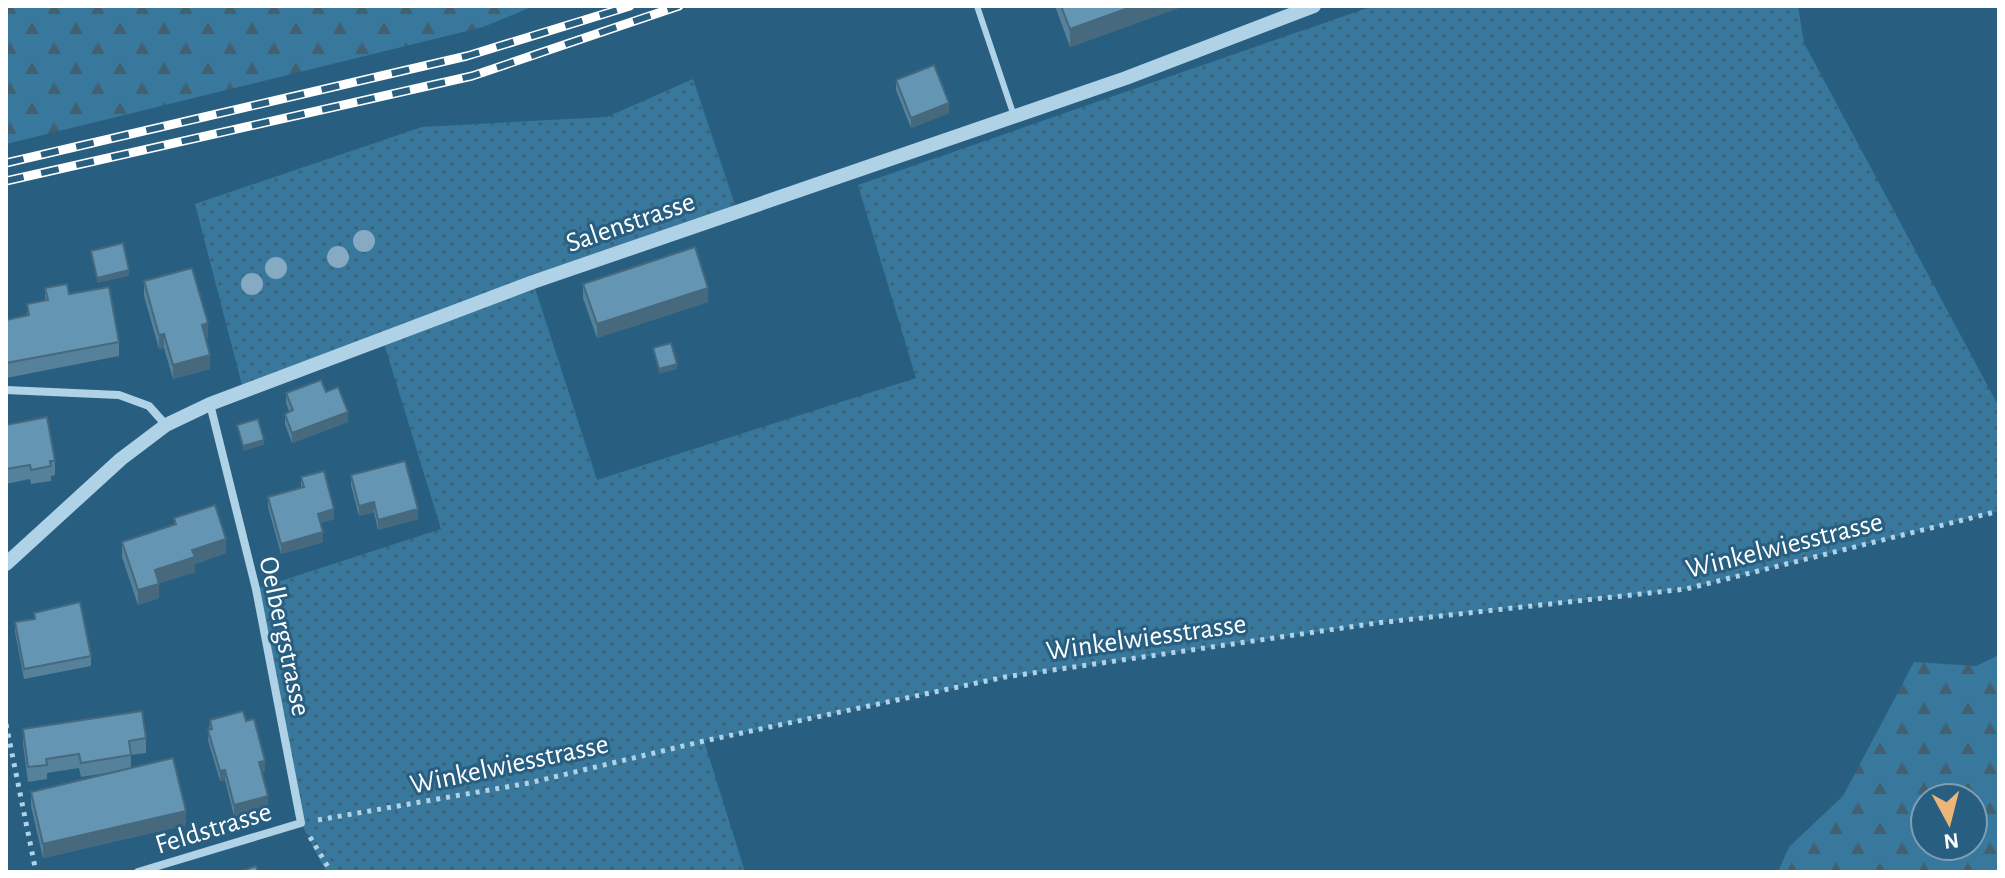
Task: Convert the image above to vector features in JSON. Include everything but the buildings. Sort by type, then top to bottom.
[{"type":"street","name":"Salenstrasse","points":[[6,564],[121,459],[166,425],[210,404],[533,282],[1126,78],[1314,6]]},
{"type":"street","points":[[6,390],[119,395],[149,406],[166,425]]},
{"type":"street","name":"Oelbergstrasse","points":[[210,404],[256,589],[301,823]]},
{"type":"street","name":"Feldstrasse","points":[[138,872],[301,823]]},
{"type":"lane","points":[[977,6],[1014,116]]},
{"type":"path","name":"Winkelwiesstrasse","points":[[301,823],[529,783],[704,741],[1005,677],[1377,623],[1686,589],[1999,511]]},
{"type":"path","points":[[6,724],[36,872]]},
{"type":"path","points":[[301,823],[331,872]]},
{"type":"green space","points":[[6,6],[534,6],[483,27],[6,144]]},
{"type":"green space","points":[[1373,6],[1798,6],[1804,43],[1999,407],[1999,511],[1686,589],[1377,623],[1005,677],[704,741],[745,872],[326,872],[301,823],[256,589],[441,529],[383,340],[242,385],[195,204],[422,127],[607,117],[693,79],[737,211],[533,282],[597,480],[916,378],[858,185]]},
{"type":"green space","points":[[1999,655],[1999,872],[1778,872],[1789,847],[1843,796],[1914,662],[1976,666]]},
{"type":"railway","points":[[6,163],[467,56],[630,6]]},
{"type":"railway","points":[[6,181],[472,76],[679,6]]}]
